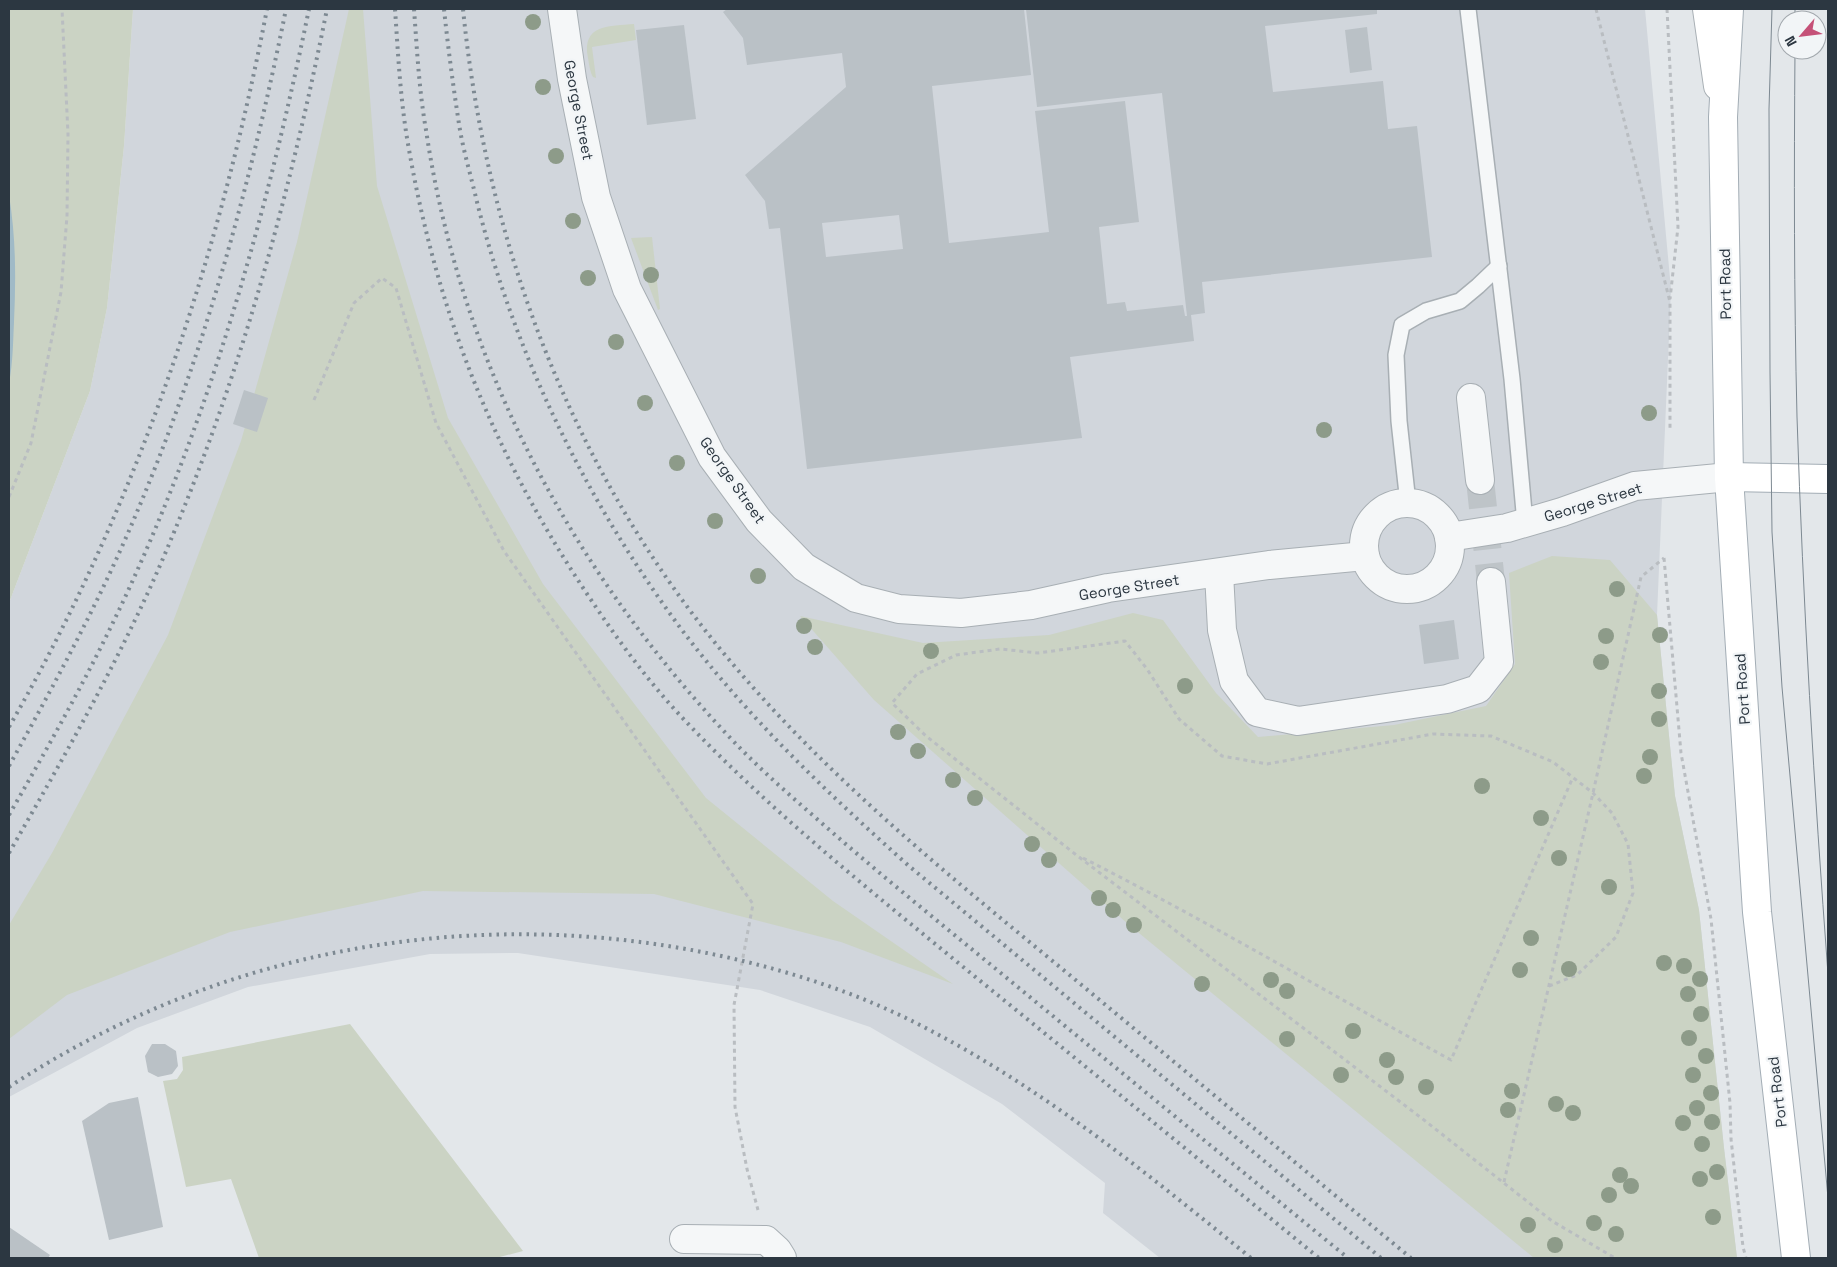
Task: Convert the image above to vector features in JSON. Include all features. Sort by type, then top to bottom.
[{"type":"main road","name":"Port Road","points":[[1707,9],[1722,118]]},
{"type":"main road","name":"Port Road","points":[[1729,9],[1722,118],[1728,477],[1757,912],[1796,1258]]},
{"type":"main road","name":"George Street","points":[[1728,477],[1828,479]]},
{"type":"street","name":"George Street","points":[[562,9],[572,79],[596,197],[627,289],[712,457],[759,521],[804,567],[856,598],[899,609],[961,613],[1031,604],[1108,588],[1269,565],[1365,556]]},
{"type":"street","points":[[1471,398],[1480,480]]},
{"type":"street","name":"George Street","points":[[1449,537],[1507,528],[1562,512],[1635,486],[1728,477]]},
{"type":"street","points":[[1408,503],[1422,506],[1434,513],[1444,524],[1449,537],[1450,551],[1446,564],[1439,575],[1429,583],[1416,588],[1403,589],[1390,586],[1378,579],[1370,569],[1365,556],[1364,543],[1367,530],[1373,519],[1383,510],[1394,505],[1408,503]]},
{"type":"street","points":[[1219,573],[1222,630],[1234,681],[1257,712],[1298,721],[1447,699],[1478,689],[1499,662],[1491,582]]},
{"type":"street","points":[[684,1239],[774,1249]]},
{"type":"lane","points":[[1468,9],[1512,380],[1525,523]]},
{"type":"lane","points":[[1408,503],[1399,421],[1396,355],[1402,325],[1426,311],[1460,301],[1498,266]]},
{"type":"path","points":[[9,497],[31,443],[61,292],[67,216],[68,134],[62,9]]},
{"type":"path","points":[[1596,9],[1670,302]]},
{"type":"path","points":[[1667,9],[1678,227],[1670,302],[1670,430]]},
{"type":"path","points":[[314,400],[354,303],[382,278],[396,288],[436,423],[504,551],[753,904],[734,1005],[735,1107],[747,1169],[774,1249]]},
{"type":"path","points":[[1504,1182],[1594,793],[1641,577],[1664,558],[1681,753],[1711,920],[1730,1103],[1732,1149],[1743,1247],[1746,1258]]},
{"type":"path","points":[[1549,986],[1577,975],[1616,937],[1633,893],[1628,844],[1612,813],[1594,793],[1553,762],[1491,736],[1433,734],[1267,764],[1222,756],[1180,719],[1125,640],[1038,653],[1000,649],[956,655],[917,674],[892,704],[926,736],[1076,854],[1552,1220],[1615,1258]]},
{"type":"path","points":[[1076,854],[1148,891],[1324,991],[1451,1060],[1573,777]]},
{"type":"shaded area","points":[[133,9],[1645,9],[1671,289],[1657,615],[1675,796],[1699,910],[1737,1258],[1160,1258],[1103,1213],[1105,1183],[1002,1104],[870,1027],[760,990],[518,953],[430,954],[248,987],[137,1028],[9,1097],[9,603],[90,391],[107,308],[124,146]]},
{"type":"green space","points":[[9,9],[133,9],[124,146],[107,308],[90,391],[9,603]]},
{"type":"green space","points":[[349,9],[363,9],[377,186],[448,418],[543,584],[706,798],[833,901],[953,984],[841,942],[654,894],[423,891],[230,932],[67,995],[9,1039],[9,925],[52,853],[168,635],[241,441],[297,242]]},
{"type":"green space","points":[[634,24],[636,40],[592,47],[596,78],[593,77],[589,65],[587,47],[593,33],[599,29],[616,25]]},
{"type":"green space","points":[[652,237],[660,309],[658,310],[631,238]]},
{"type":"green space","points":[[1552,556],[1610,560],[1657,615],[1675,796],[1699,910],[1737,1258],[1534,1258],[1128,924],[874,700],[800,616],[923,643],[1049,635],[1133,613],[1163,620],[1216,693],[1258,737],[1394,725],[1486,706],[1515,664],[1509,573]]},
{"type":"green space","points":[[350,1024],[523,1251],[496,1258],[259,1258],[231,1179],[186,1187],[163,1081],[177,1079],[183,1070],[182,1057]]},
{"type":"water","points":[[9,195],[14,243],[15,306],[13,352],[9,383]]},
{"type":"building","points":[[727,9],[1024,9],[1031,75],[932,86],[949,243],[1049,232],[1035,111],[1125,101],[1139,222],[1099,227],[1107,304],[1125,302],[1127,311],[1183,305],[1185,316],[1187,316],[1162,93],[1037,107],[1026,9],[1377,9],[1377,14],[1265,26],[1273,92],[1383,81],[1388,129],[1417,126],[1432,257],[1202,282],[1205,313],[1191,315],[1194,341],[1070,357],[1082,438],[807,469],[780,228],[769,229],[765,201],[745,175],[846,87],[842,53],[747,65],[743,38],[723,12]],"holes":[[[899,215],[903,249],[826,257],[822,223]]]},
{"type":"building","points":[[684,25],[696,119],[647,125],[636,30]]},
{"type":"building","points":[[1367,27],[1372,70],[1350,73],[1345,30]]},
{"type":"building","points":[[244,390],[268,398],[257,432],[233,424]]},
{"type":"building","points":[[1454,620],[1459,659],[1424,664],[1419,625]]},
{"type":"building","points":[[152,1044],[165,1044],[176,1051],[178,1066],[172,1074],[158,1077],[148,1072],[145,1056]]},
{"type":"building","points":[[138,1097],[163,1227],[109,1240],[82,1121],[109,1103]]},
{"type":"building","points":[[9,1227],[50,1255],[48,1258],[9,1258]]},
{"type":"tunnel","points":[[1480,480],[1491,582]]},
{"type":"tram line","points":[[1772,9],[1769,109],[1772,532],[1782,687],[1828,1198]]},
{"type":"tram line","points":[[1795,60],[1794,188],[1799,487],[1818,835],[1828,974]]},
{"type":"railway","points":[[9,727],[55,643],[97,556],[134,468],[168,378],[198,288],[224,195],[247,103],[267,9]]},
{"type":"railway","points":[[9,766],[59,675],[106,582],[134,519],[182,395],[204,331],[241,204],[286,9]]},
{"type":"railway","points":[[9,815],[71,705],[114,621],[158,523],[186,451],[212,379],[256,233],[293,84],[309,9]]},
{"type":"railway","points":[[9,853],[75,737],[136,618],[198,473],[243,343],[263,277],[298,144],[327,9]]},
{"type":"railway","points":[[395,9],[399,74],[407,138],[418,197],[432,255],[468,365],[515,471],[543,523],[574,574],[622,645],[648,679],[710,747],[820,848],[1319,1258]]},
{"type":"railway","points":[[414,9],[420,85],[426,130],[443,217],[466,301],[497,383],[533,462],[576,537],[624,610],[678,679],[737,745],[784,790],[917,904],[1348,1258]]},
{"type":"railway","points":[[444,9],[463,144],[493,259],[511,314],[556,422],[583,474],[611,525],[676,622],[729,688],[786,750],[909,866],[1381,1258]]},
{"type":"railway","points":[[463,9],[475,98],[493,186],[517,272],[548,356],[584,438],[627,516],[676,591],[731,662],[769,706],[851,788],[982,903],[1411,1258]]},
{"type":"railway","points":[[9,1087],[88,1041],[170,1002],[255,973],[342,951],[431,938],[521,934],[611,939],[702,952],[782,971],[834,988],[910,1020],[956,1044],[1001,1071],[1087,1129],[1170,1192],[1251,1258]]}]
